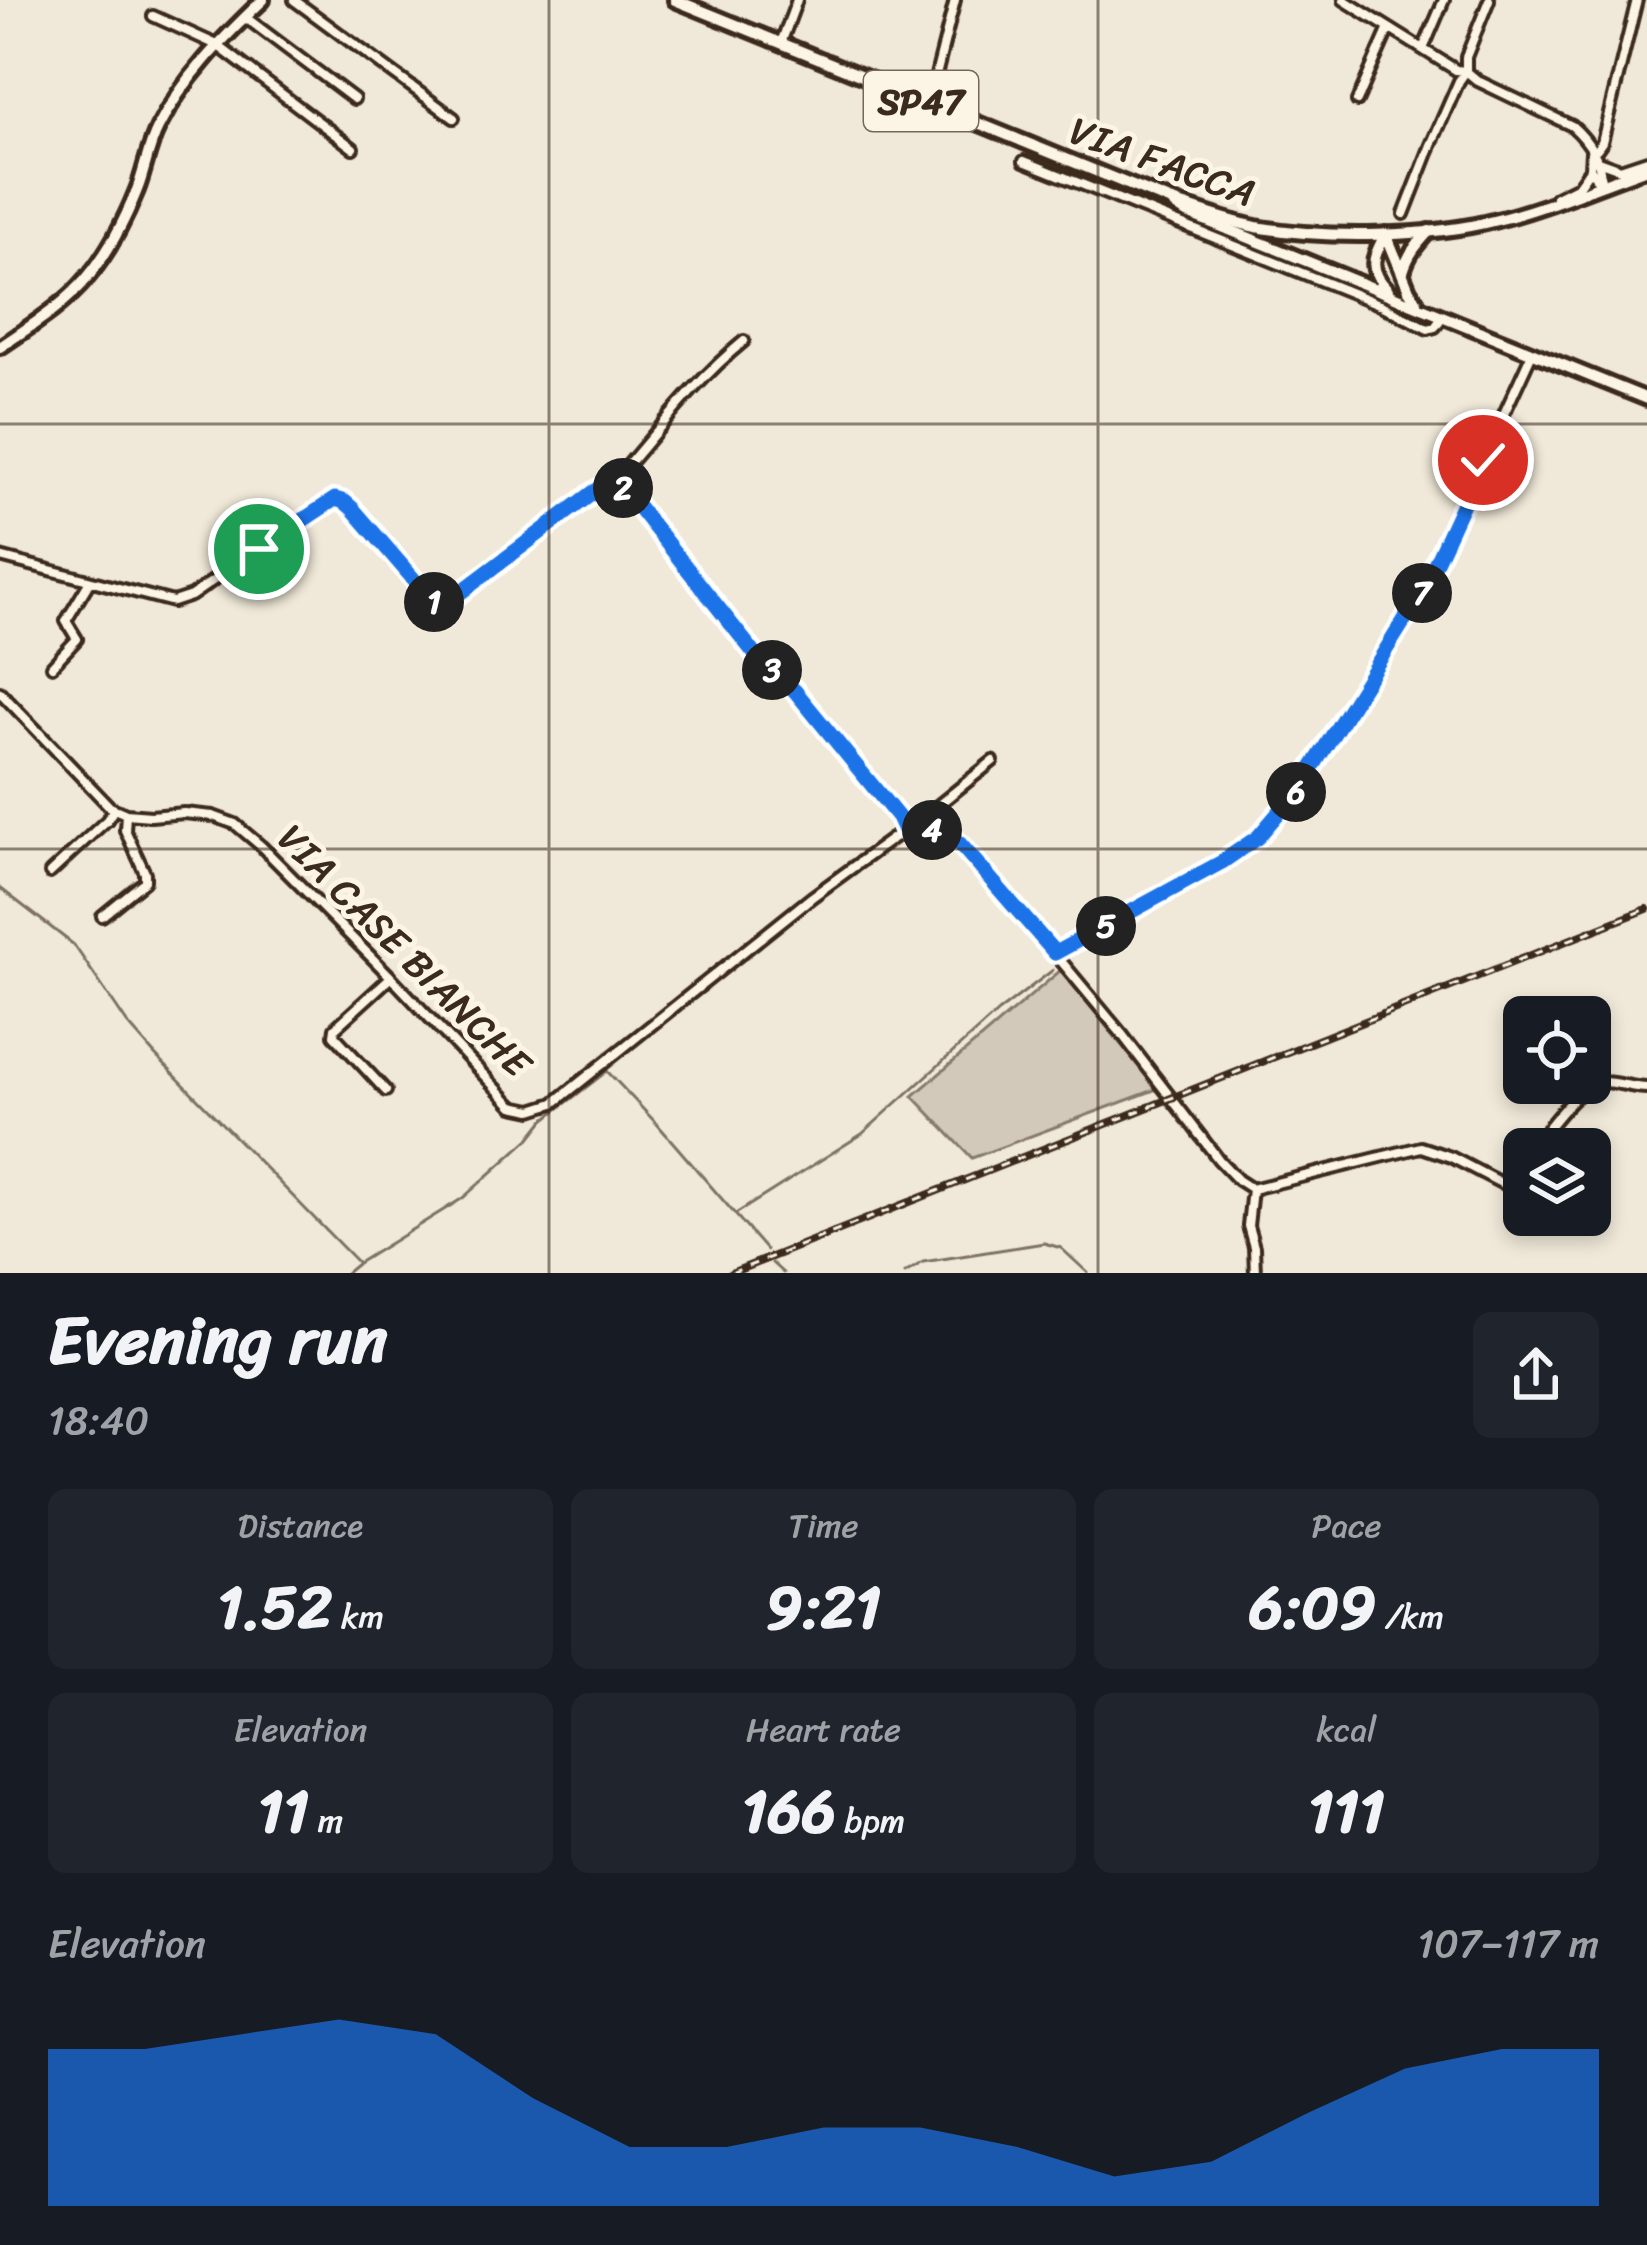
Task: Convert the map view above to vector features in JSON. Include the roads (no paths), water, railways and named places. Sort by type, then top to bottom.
[{"type":"main road","points":[[0,347],[86,280],[110,245],[137,190],[157,130],[184,85],[263,0]]},
{"type":"main road","name":"VIA FACCA","points":[[675,0],[1167,200],[1257,227],[1386,234]]},
{"type":"main road","name":"SP47","points":[[1386,234],[1499,220],[1647,164]]},
{"type":"main road","points":[[1167,200],[1185,212],[1647,399]]},
{"type":"main road","points":[[1402,276],[1406,259],[1429,231]]},
{"type":"main road","points":[[1386,234],[1376,252],[1373,272],[1395,296]]},
{"type":"main road","points":[[1386,234],[1418,305]]},
{"type":"street","points":[[294,0],[454,118]]},
{"type":"street","points":[[781,44],[797,0]]},
{"type":"street","points":[[929,104],[955,0]]},
{"type":"street","points":[[1344,0],[1456,70],[1572,125],[1583,137],[1600,184]]},
{"type":"street","points":[[1423,49],[1444,0]]},
{"type":"street","points":[[1466,71],[1466,57],[1489,0]]},
{"type":"street","points":[[1518,213],[1578,186],[1593,160],[1602,142],[1637,0]]},
{"type":"street","points":[[153,16],[217,45],[353,148]]},
{"type":"street","points":[[245,17],[354,98]]},
{"type":"street","points":[[1357,101],[1389,28]]},
{"type":"street","points":[[1404,214],[1466,71]]},
{"type":"street","points":[[1593,160],[1620,169],[1647,164]]},
{"type":"street","points":[[1024,161],[1359,295],[1428,329],[1443,316]]},
{"type":"street","points":[[0,557],[173,602],[191,596],[335,499],[353,509],[435,604],[444,605],[616,479],[674,410],[744,341]]},
{"type":"street","points":[[1055,953],[1222,862],[1258,837],[1299,789],[1422,592],[1532,352]]},
{"type":"street","points":[[616,479],[755,654],[795,691],[909,829],[950,835]]},
{"type":"street","points":[[52,666],[77,639],[66,621],[90,581]]},
{"type":"street","name":"VIA CASE BIANCHE","points":[[0,692],[114,808],[126,814],[213,816],[235,824],[391,977],[513,1106],[532,1110],[554,1103],[812,897],[909,829],[993,761]]},
{"type":"street","points":[[50,873],[114,808]]},
{"type":"street","points":[[931,811],[1055,953],[1238,1180],[1252,1189],[1421,1147],[1503,1181]]},
{"type":"street","points":[[102,916],[145,881],[124,830],[126,814]]},
{"type":"street","points":[[386,1090],[334,1035],[335,1028],[391,977]]},
{"type":"street","points":[[1550,1128],[1589,1086],[1601,1082],[1647,1088]]},
{"type":"street","points":[[1252,1189],[1248,1226],[1255,1273]]},
{"type":"waterway","points":[[0,888],[74,945],[155,1055],[358,1263],[463,1198],[544,1120],[607,1071],[766,1250]]},
{"type":"waterway","points":[[737,1213],[862,1134],[998,1012],[1053,970]]},
{"type":"waterway","points":[[905,1273],[923,1262],[1044,1243],[1061,1248],[1088,1273]]},
{"type":"waterway","points":[[772,1263],[783,1273]]},
{"type":"waterway","points":[[346,1273],[357,1264]]},
{"type":"railway","points":[[731,1273],[1647,909]]}]
